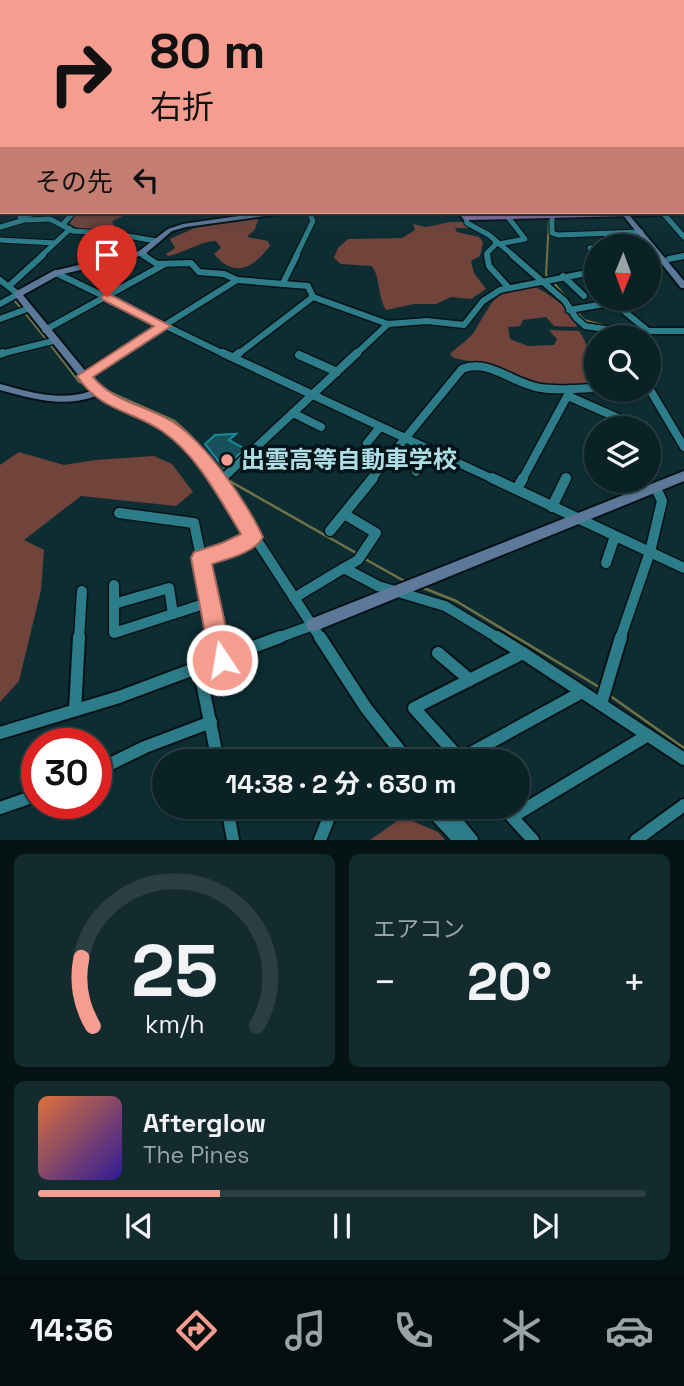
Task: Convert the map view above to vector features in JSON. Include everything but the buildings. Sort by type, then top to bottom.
[{"type":"main road","points":[[553,216],[584,214]]},
{"type":"main road","points":[[463,215],[603,214]]},
{"type":"street","points":[[0,225],[32,214]]},
{"type":"street","points":[[67,228],[63,223],[72,214]]},
{"type":"street","points":[[0,304],[56,273],[141,253],[170,230],[185,225],[265,214]]},
{"type":"street","points":[[283,283],[313,221],[310,214]]},
{"type":"street","points":[[629,214],[640,232],[684,278]]},
{"type":"street","points":[[629,214],[666,259],[684,286]]},
{"type":"street","points":[[664,214],[684,237]]},
{"type":"street","points":[[463,215],[467,223],[497,242],[565,301],[569,310],[584,326]]},
{"type":"street","points":[[506,215],[525,239],[497,242],[487,253],[489,266],[508,287]]},
{"type":"street","points":[[553,216],[554,235],[584,234]]},
{"type":"street","points":[[0,225],[38,219],[55,220],[67,228],[156,241]]},
{"type":"street","points":[[9,286],[55,243],[67,228]]},
{"type":"street","points":[[605,234],[640,232]]},
{"type":"street","points":[[0,240],[55,243]]},
{"type":"street","points":[[141,253],[158,264],[191,263],[199,272],[224,273],[237,280],[309,286],[313,297]]},
{"type":"street","points":[[662,260],[684,256]]},
{"type":"street","points":[[45,330],[165,264]]},
{"type":"street","points":[[56,273],[684,568]]},
{"type":"street","points":[[313,297],[388,324],[427,321],[464,326],[488,297],[508,287],[584,273]]},
{"type":"street","points":[[563,276],[584,296]]},
{"type":"street","points":[[84,376],[237,280]]},
{"type":"street","points":[[0,281],[18,295],[97,392],[175,431],[219,482],[366,708],[398,749]]},
{"type":"street","points":[[234,357],[313,297]]},
{"type":"street","points":[[569,310],[584,307]]},
{"type":"street","points":[[0,319],[27,309]]},
{"type":"street","points":[[625,312],[642,325]]},
{"type":"street","points":[[219,482],[388,324]]},
{"type":"street","points":[[661,330],[684,331]]},
{"type":"street","points":[[0,354],[53,341]]},
{"type":"street","points":[[299,355],[337,372]]},
{"type":"street","points":[[330,531],[462,369],[474,364],[540,388],[570,393],[614,416]]},
{"type":"street","points":[[0,387],[53,401],[97,392]]},
{"type":"street","points":[[570,393],[584,390]]},
{"type":"street","points":[[517,489],[570,393]]},
{"type":"street","points":[[658,402],[684,447]]},
{"type":"street","points":[[293,413],[321,426]]},
{"type":"street","points":[[367,443],[380,427]]},
{"type":"street","points":[[416,472],[430,450]]},
{"type":"street","points":[[661,486],[684,476]]},
{"type":"street","points":[[552,507],[566,478]]},
{"type":"street","points":[[3,733],[222,660],[643,493]]},
{"type":"street","points":[[601,704],[607,677],[650,552],[662,501],[658,493]]},
{"type":"street","points":[[119,513],[194,523],[222,660]]},
{"type":"street","points":[[294,598],[358,560],[376,534],[344,514]]},
{"type":"street","points":[[606,563],[615,536]]},
{"type":"street","points":[[201,558],[226,551],[253,537]]},
{"type":"street","points":[[344,568],[378,586],[445,606],[523,653],[684,759]]},
{"type":"street","points":[[114,585],[114,633],[210,602]]},
{"type":"street","points":[[114,604],[169,588],[173,614]]},
{"type":"street","points":[[75,710],[82,592]]},
{"type":"street","points":[[438,653],[470,680]]},
{"type":"street","points":[[451,749],[414,708],[523,653]]},
{"type":"street","points":[[199,668],[216,749]]},
{"type":"street","points":[[481,749],[582,692]]},
{"type":"street","points":[[112,763],[145,747],[211,722]]},
{"type":"street","points":[[530,800],[648,735]]},
{"type":"street","points":[[0,808],[21,801]]},
{"type":"street","points":[[636,840],[684,805]]},
{"type":"street","points":[[229,819],[233,840]]},
{"type":"street","points":[[320,840],[328,819]]},
{"type":"street","points":[[439,819],[459,840]]},
{"type":"street","points":[[455,819],[472,840]]},
{"type":"street","points":[[514,819],[533,840]]},
{"type":"shaded area","points":[[75,214],[128,214],[112,221],[114,225],[110,231],[84,230],[70,224]]},
{"type":"shaded area","points":[[255,218],[258,220],[255,229],[247,237],[268,241],[270,246],[258,259],[244,267],[230,267],[222,262],[214,254],[221,248],[216,241],[168,256],[166,254],[175,248],[170,239],[204,224]]},
{"type":"shaded area","points":[[464,222],[475,228],[455,228],[457,232],[479,237],[483,242],[480,256],[471,261],[474,273],[486,289],[471,299],[451,297],[436,304],[414,304],[386,310],[372,266],[341,264],[334,258],[338,248],[348,239],[402,238],[415,230],[413,224],[426,227]]},
{"type":"shaded area","points":[[536,287],[555,299],[571,314],[577,327],[554,326],[546,317],[523,320],[520,326],[508,327],[510,339],[528,346],[554,345],[557,339],[549,330],[579,331],[584,339],[584,385],[542,384],[497,367],[454,358],[450,354],[474,332],[492,303],[511,291]]},
{"type":"shaded area","points":[[19,452],[64,465],[154,456],[172,464],[193,492],[176,506],[81,496],[24,540],[44,550],[41,590],[19,681],[0,702],[0,465]]},
{"type":"shaded area","points":[[400,819],[408,819],[438,832],[445,840],[370,840]]},
{"type":"waterway","points":[[549,220],[546,275],[550,279]]},
{"type":"waterway","points":[[554,283],[572,305]]},
{"type":"waterway","points":[[14,300],[22,309]]},
{"type":"waterway","points":[[575,310],[584,320],[603,325]]},
{"type":"waterway","points":[[25,313],[46,339]]},
{"type":"waterway","points":[[49,343],[79,382],[84,383]]},
{"type":"waterway","points":[[96,386],[175,421],[190,435],[221,476]]},
{"type":"waterway","points":[[226,479],[358,554]]},
{"type":"waterway","points":[[365,559],[406,582]]},
{"type":"waterway","points":[[421,587],[456,601],[599,687]]},
{"type":"waterway","points":[[609,695],[684,748]]},
{"type":"place","name":"出雲高等自動車学校","points":[[227,460]]},
{"type":"route","points":[[107,297],[164,326],[84,376],[97,392],[112,402],[156,420],[184,439],[219,482],[253,537],[226,551],[201,558],[222,660]]}]
